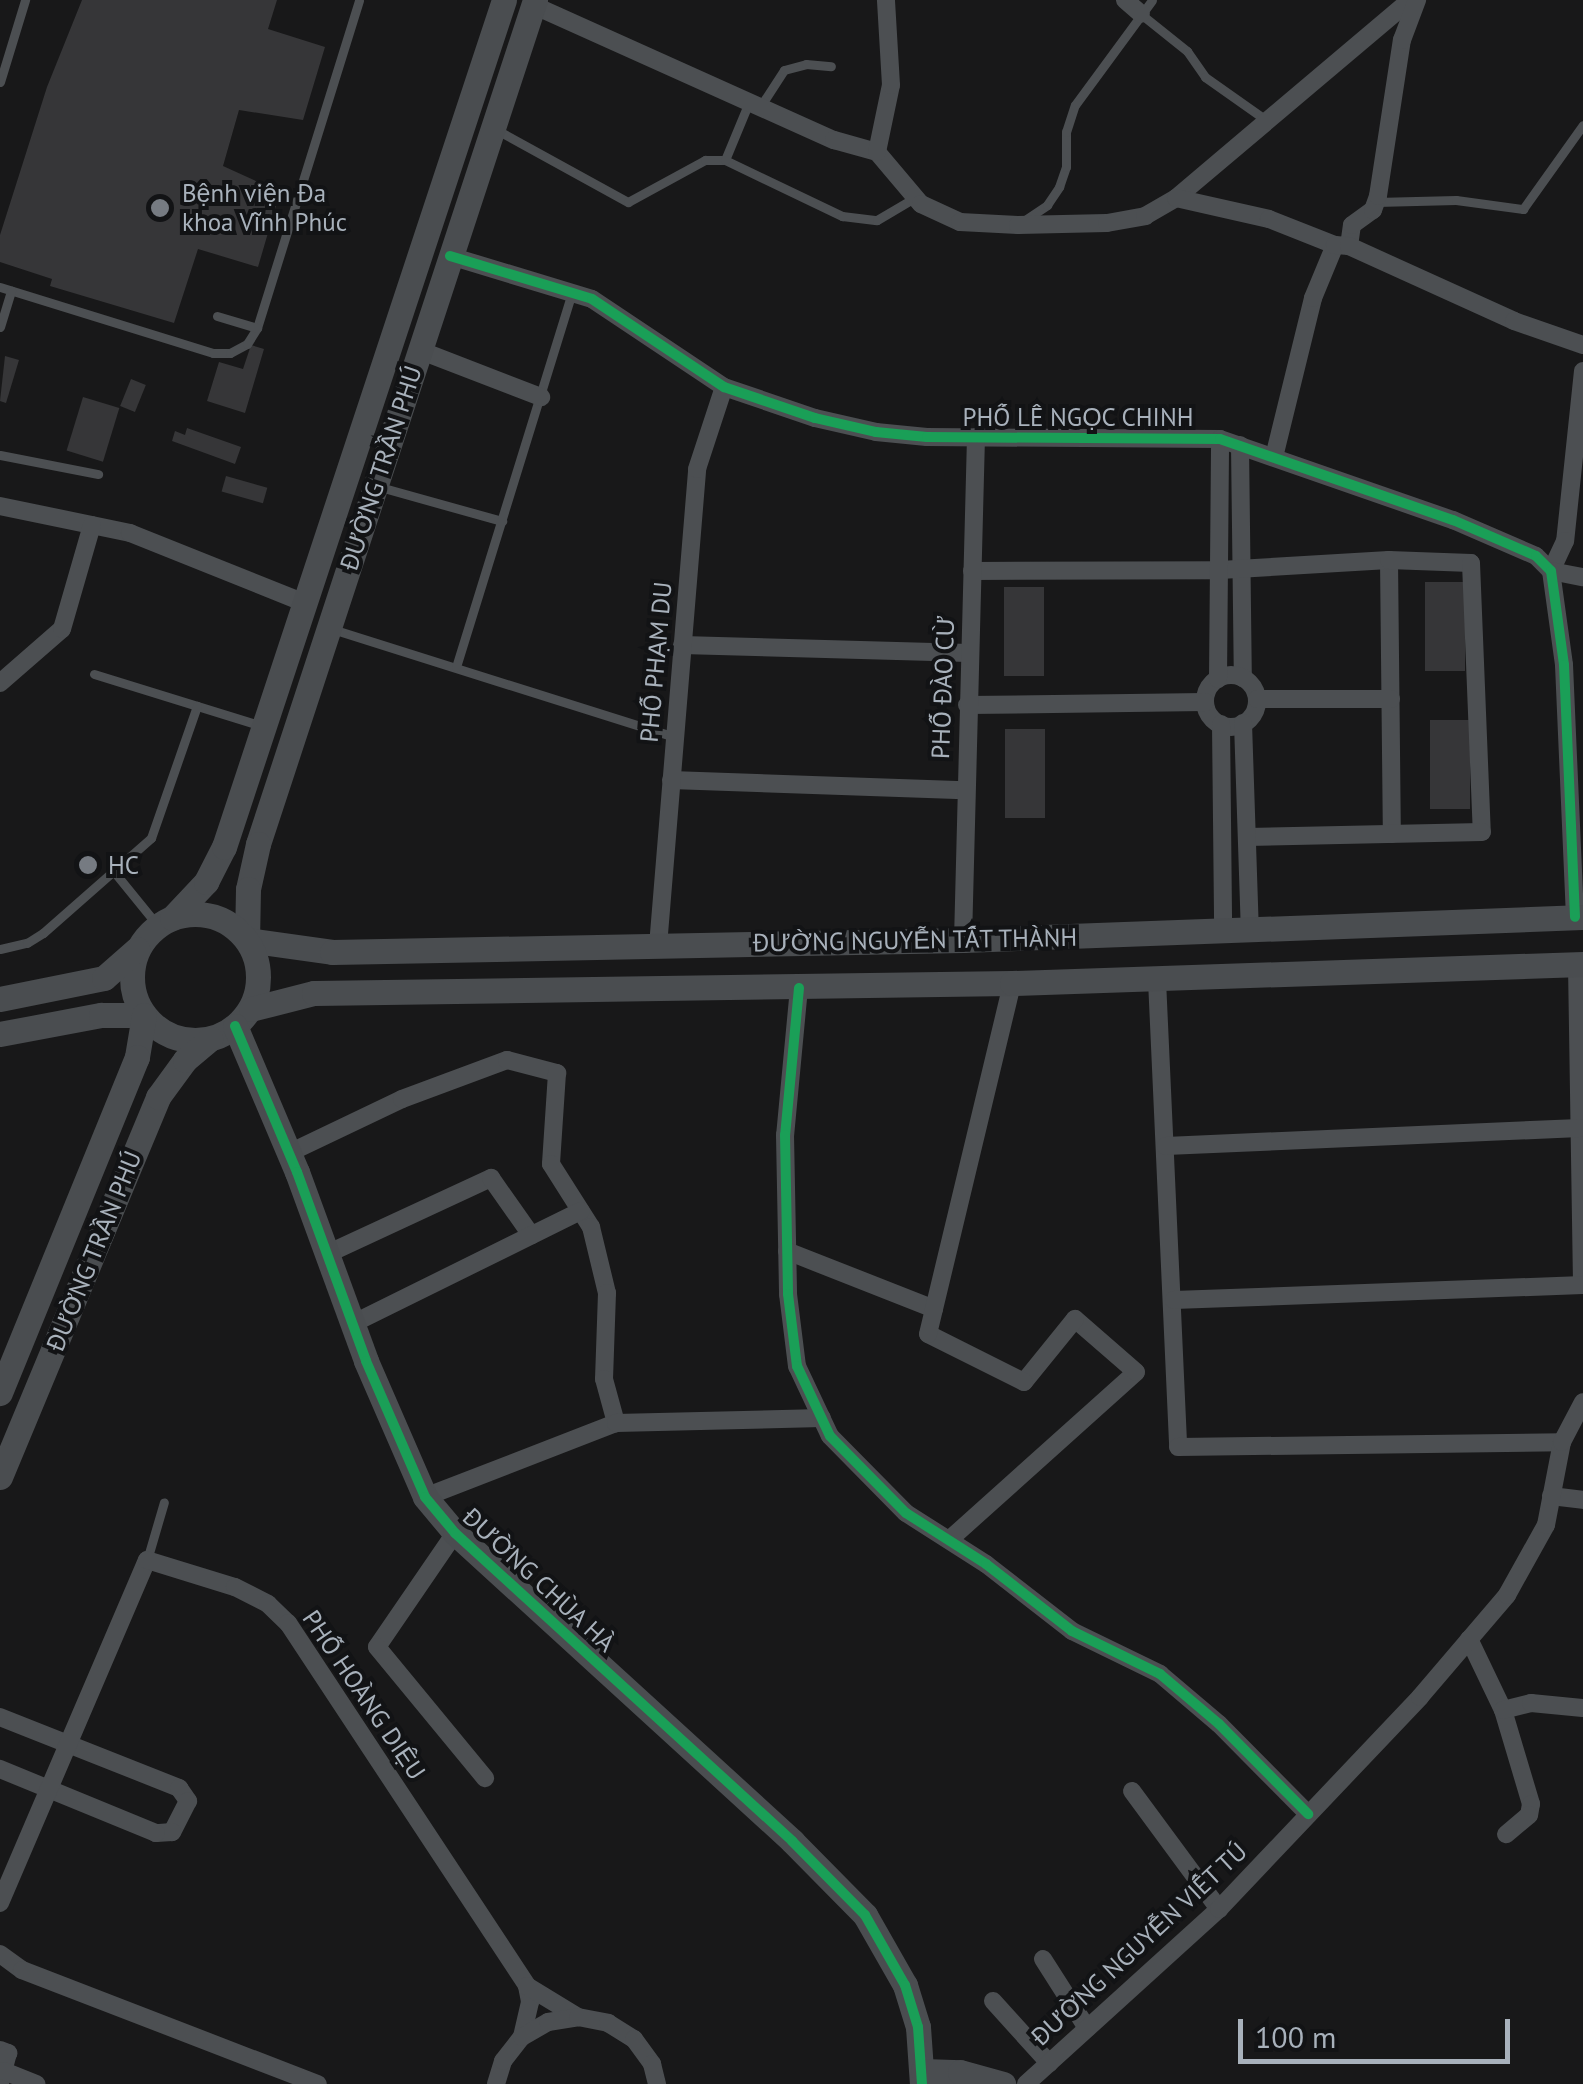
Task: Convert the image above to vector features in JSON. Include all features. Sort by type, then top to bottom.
[{"type":"main road","name":"ĐƯỜNG TRẦN PHÚ","points":[[157,930],[201,889],[218,860],[504,0]]},
{"type":"main road","name":"ĐƯỜNG TRẦN PHÚ","points":[[247,940],[248,889],[258,844],[493,128],[528,2]]},
{"type":"main road","points":[[0,1000],[104,978],[126,963],[157,930],[192,914],[213,917],[247,940],[259,974],[243,1017],[210,1039],[174,1037],[144,1015],[132,980],[157,930]]},
{"type":"main road","name":"ĐƯỜNG NGUYỄN TẤT THÀNH","points":[[247,940],[332,952],[964,940],[1579,917]]},
{"type":"main road","points":[[1237,931],[1237,978]]},
{"type":"main road","name":"ĐƯỜNG NGUYỄN TẤT THÀNH","points":[[243,1017],[314,993],[1012,984],[1580,964]]},
{"type":"main road","points":[[0,1034],[101,1015],[144,1015]]},
{"type":"main road","name":"ĐƯỜNG TRẦN PHÚ","points":[[0,1392],[138,1057],[144,1015]]},
{"type":"main road","name":"ĐƯỜNG CHÙA HÀ","points":[[243,1017],[352,1324],[425,1497],[454,1533],[792,1841],[865,1915],[905,1985],[918,2027],[922,2077]]},
{"type":"main road","name":"ĐƯỜNG TRẦN PHÚ","points":[[0,1478],[158,1097],[185,1060],[210,1039]]},
{"type":"main road","points":[[922,2077],[960,2072],[1003,2084]]},
{"type":"street","points":[[877,152],[891,85],[886,0]]},
{"type":"street","points":[[1125,0],[1146,7]]},
{"type":"street","points":[[528,2],[834,140],[877,152],[916,197],[960,222],[1018,224],[1145,216],[1176,198],[1413,0]]},
{"type":"street","points":[[1274,457],[1313,298],[1352,225],[1373,210],[1376,202],[1402,40],[1413,0]]},
{"type":"street","points":[[1176,198],[1269,219],[1342,246],[1514,321],[1583,345]]},
{"type":"street","name":"PHỐ LÊ NGỌC CHINH","points":[[450,256],[572,294],[624,319],[724,387],[815,418],[876,432],[1220,440],[1452,520],[1536,556],[1550,571]]},
{"type":"street","points":[[420,350],[541,396]]},
{"type":"street","points":[[1579,917],[1564,665],[1550,571],[1565,542],[1583,371]]},
{"type":"street","name":"PHỐ PHẠM DU","points":[[658,946],[697,469],[724,387]]},
{"type":"street","name":"PHỐ ĐÀO CỪ","points":[[964,940],[964,790],[976,437]]},
{"type":"street","points":[[1218,679],[1233,674],[1252,684],[1257,699],[1254,715],[1243,724],[1221,724],[1208,713],[1205,702],[1218,679],[1220,440]]},
{"type":"street","points":[[1240,445],[1243,678]]},
{"type":"street","points":[[0,506],[130,533],[305,603]]},
{"type":"street","points":[[0,683],[62,629],[92,525]]},
{"type":"street","points":[[972,571],[1220,570],[1389,560],[1471,563],[1482,832],[1247,837]]},
{"type":"street","points":[[1389,560],[1392,834]]},
{"type":"street","points":[[1550,571],[1583,576]]},
{"type":"street","points":[[682,645],[969,654]]},
{"type":"street","points":[[1257,699],[1391,699]]},
{"type":"street","points":[[967,705],[1205,702]]},
{"type":"street","points":[[1221,724],[1237,931]]},
{"type":"street","points":[[1237,931],[1247,837],[1243,724]]},
{"type":"street","points":[[671,780],[964,790]]},
{"type":"street","points":[[1174,1300],[1582,1284],[1580,964]]},
{"type":"street","points":[[1158,980],[1178,1447],[1562,1442]]},
{"type":"street","points":[[949,1540],[1136,1372],[1075,1319],[1024,1382],[928,1334],[1012,984]]},
{"type":"street","points":[[799,988],[785,1135],[787,1251],[797,1366],[830,1436],[906,1513],[1072,1631],[1160,1674],[1218,1724],[1308,1814]]},
{"type":"street","points":[[289,1153],[402,1099],[507,1060],[557,1073],[552,1164],[591,1227],[607,1293],[604,1379],[616,1423]]},
{"type":"street","points":[[1166,1146],[1580,1128]]},
{"type":"street","points":[[327,1254],[490,1178],[531,1236]]},
{"type":"street","points":[[352,1324],[581,1211]]},
{"type":"street","points":[[787,1251],[934,1309]]},
{"type":"street","name":"ĐƯỜNG NGUYỄN VIẾT TÚ","points":[[1026,2084],[1219,1909],[1507,1595],[1546,1524],[1562,1442],[1583,1402]]},
{"type":"street","points":[[425,1497],[616,1423],[822,1418]]},
{"type":"street","points":[[1551,1496],[1583,1500]]},
{"type":"street","points":[[454,1533],[377,1647],[485,1778]]},
{"type":"street","points":[[0,1903],[146,1560]]},
{"type":"street","name":"PHỐ HOÀNG DIỆU","points":[[146,1560],[235,1587],[268,1604],[288,1623],[527,1986],[578,2016],[608,2023],[634,2040],[652,2064],[657,2084]]},
{"type":"street","points":[[1468,1640],[1503,1710],[1532,1804],[1530,1816],[1506,1834]]},
{"type":"street","points":[[1503,1710],[1531,1703],[1583,1708]]},
{"type":"street","points":[[0,1717],[179,1788],[188,1801],[184,1816],[172,1832],[156,1833],[0,1770]]},
{"type":"street","points":[[1132,1791],[1219,1909]]},
{"type":"street","points":[[0,1954],[22,1970],[318,2084]]},
{"type":"street","points":[[1044,1959],[1087,2028]]},
{"type":"street","points":[[522,2037],[530,2002],[527,1986]]},
{"type":"street","points":[[993,2002],[1049,2064]]},
{"type":"street","points":[[496,2084],[503,2061],[522,2037],[548,2022],[578,2016]]},
{"type":"street","points":[[0,2050],[8,2053],[2,2077],[36,2084]]},
{"type":"lane","points":[[0,82],[25,0]]},
{"type":"lane","points":[[0,287],[212,353],[230,352],[246,344],[257,328],[359,0]]},
{"type":"lane","points":[[1018,224],[1047,205],[1059,187],[1066,167],[1066,132],[1076,104],[1146,7],[1206,77],[1269,122]]},
{"type":"lane","points":[[0,44],[12,44]]},
{"type":"lane","points":[[725,160],[755,105],[784,70],[806,64],[831,66]]},
{"type":"lane","points":[[1376,202],[1456,200],[1523,208],[1583,125]]},
{"type":"lane","points":[[493,128],[628,202],[705,160],[725,160],[842,216],[877,220],[916,197]]},
{"type":"lane","points":[[0,327],[11,291]]},
{"type":"lane","points":[[456,667],[572,294]]},
{"type":"lane","points":[[217,316],[257,328]]},
{"type":"lane","points":[[0,456],[98,474]]},
{"type":"lane","points":[[375,486],[502,521]]},
{"type":"lane","points":[[328,628],[675,736]]},
{"type":"lane","points":[[94,674],[264,727]]},
{"type":"lane","points":[[0,948],[27,943],[43,933],[138,854],[161,820],[197,706]]},
{"type":"lane","points":[[114,874],[157,930]]},
{"type":"lane","points":[[146,1560],[164,1502]]},
{"type":"building","points":[[82,0],[277,0],[268,29],[325,47],[303,120],[239,110],[223,166],[280,192],[258,267],[198,249],[174,323],[50,286],[52,279],[0,262],[0,235],[47,87]]},
{"type":"building","points":[[251,345],[264,349],[245,413],[207,401],[219,362],[243,369]]},
{"type":"building","points":[[5,356],[19,360],[6,403],[0,401]]},
{"type":"building","points":[[131,379],[146,385],[135,412],[120,406]]},
{"type":"building","points":[[83,397],[119,408],[103,462],[67,451]]},
{"type":"building","points":[[187,428],[241,447],[235,464],[172,441],[175,431],[185,435]]},
{"type":"building","points":[[226,476],[267,488],[263,503],[222,491]]},
{"type":"building","points":[[1425,582],[1465,582],[1465,671],[1425,671]]},
{"type":"building","points":[[1004,587],[1044,587],[1044,676],[1004,676]]},
{"type":"building","points":[[1430,720],[1470,720],[1470,809],[1430,809]]},
{"type":"building","points":[[1005,729],[1045,729],[1045,818],[1005,818]]},
{"type":"cycle path","points":[[450,256],[592,299],[724,387],[815,418],[876,432],[927,437],[1220,439],[1453,520],[1536,556],[1551,571],[1564,665],[1575,917]]},
{"type":"cycle path","points":[[799,988],[785,1135],[788,1294],[797,1366],[830,1436],[906,1513],[986,1564],[1072,1631],[1160,1674],[1219,1724],[1308,1814]]},
{"type":"cycle path","points":[[235,1026],[297,1172],[366,1361],[425,1497],[455,1533],[792,1841],[865,1915],[905,1985],[918,2027],[922,2084]]},
{"type":"place","name":"Bệnh viện Đa khoa Vĩnh Phúc","points":[[160,208]]},
{"type":"place","name":"HC","points":[[88,865]]}]
